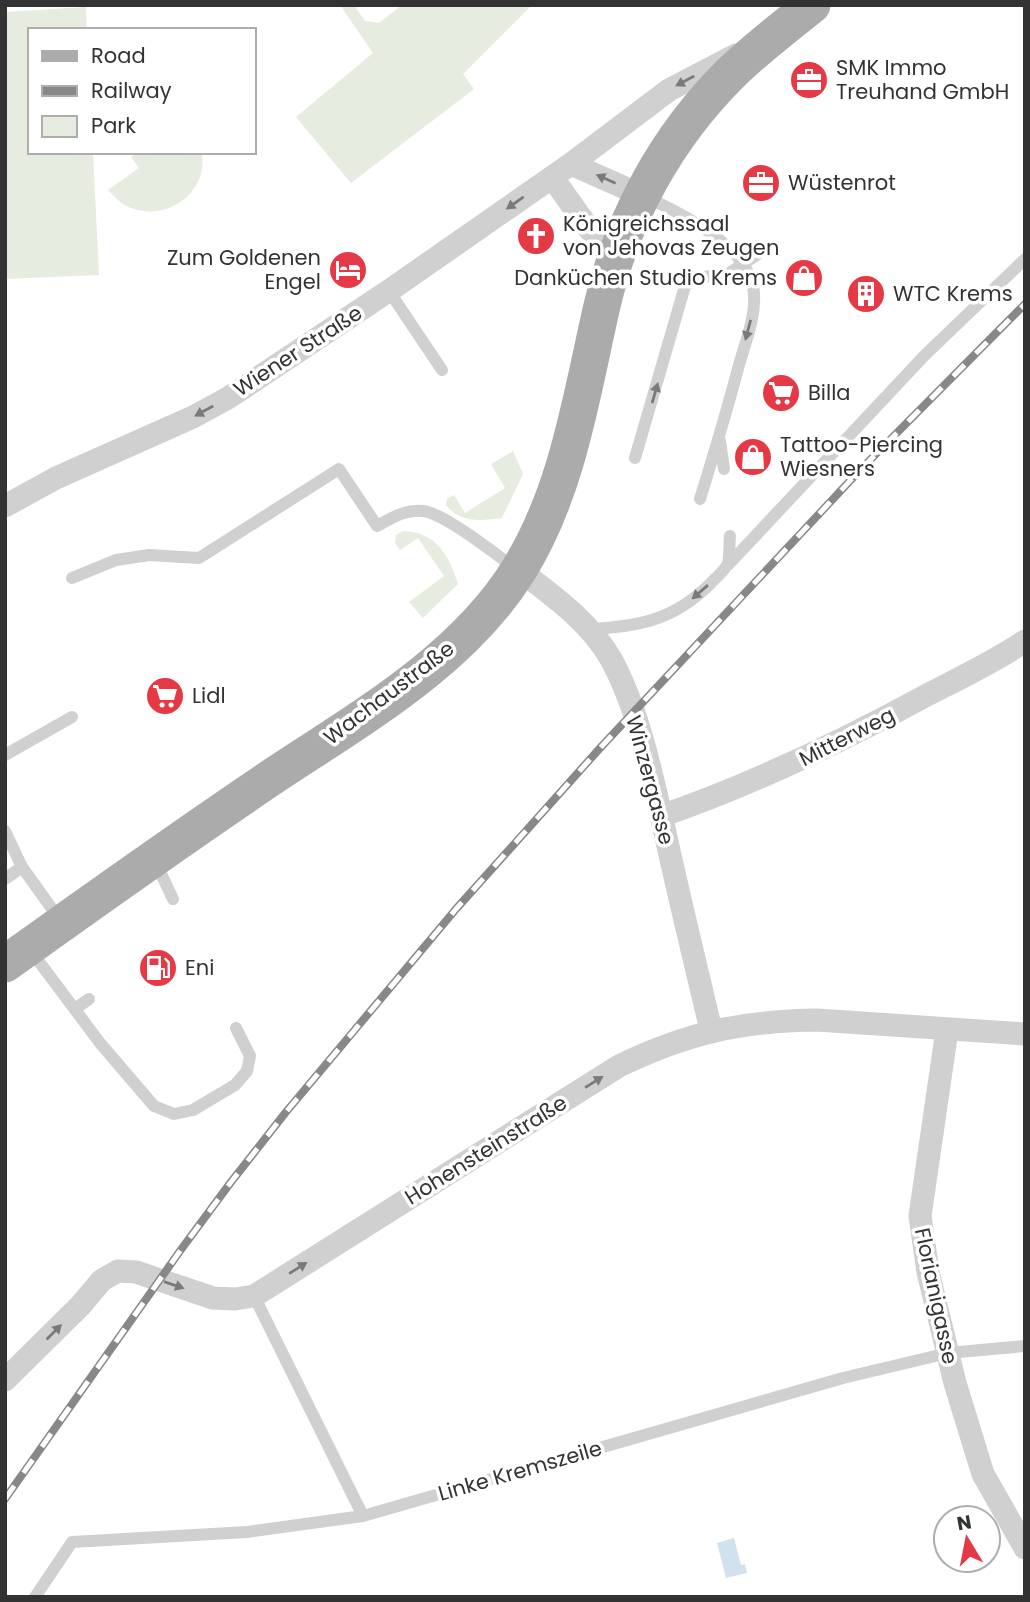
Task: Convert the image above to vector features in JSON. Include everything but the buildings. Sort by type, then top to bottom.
[{"type":"main road","name":"Wiener Straße","points":[[769,40],[812,5]]},
{"type":"main road","name":"Wachaustraße","points":[[17,956],[153,858],[427,670],[470,631],[519,570],[544,517],[567,456],[601,307],[617,254],[641,195],[674,139],[702,104],[769,40]]},
{"type":"street","name":"Wiener Straße","points":[[5,506],[57,478],[216,404],[389,291],[571,164],[676,86],[769,40]]},
{"type":"street","points":[[571,164],[641,195]]},
{"type":"street","points":[[552,177],[589,229],[617,254]]},
{"type":"street","name":"Winzergasse","points":[[519,570],[589,629],[610,657],[623,685],[648,760],[711,1030]]},
{"type":"street","name":"Mitterweg","points":[[661,816],[715,798],[787,766],[906,707],[1025,641]]},
{"type":"street","name":"Hohensteinstraße","points":[[5,1380],[80,1306],[102,1280],[118,1271],[136,1272],[213,1298],[254,1296],[619,1066],[653,1049],[711,1030],[755,1023],[807,1020],[1025,1034]]},
{"type":"street","name":"Florianigasse","points":[[947,1030],[920,1216],[928,1272],[983,1474],[1025,1548]]},
{"type":"lane","points":[[641,195],[682,215],[719,239],[743,265],[753,285],[754,310],[720,437],[700,499]]},
{"type":"lane","points":[[635,458],[685,286],[695,278],[728,274],[758,254]]},
{"type":"lane","points":[[589,629],[625,628],[654,621],[679,609],[702,591],[925,356],[1025,259]]},
{"type":"lane","points":[[389,291],[442,370]]},
{"type":"lane","points":[[720,437],[724,469]]},
{"type":"lane","points":[[72,578],[116,560],[149,555],[200,558],[339,469],[377,526],[402,512],[425,510],[449,522],[519,570]]},
{"type":"lane","points":[[727,565],[730,536]]},
{"type":"lane","points":[[5,755],[72,717]]},
{"type":"lane","points":[[5,831],[22,867],[63,922]]},
{"type":"lane","points":[[153,858],[173,899]]},
{"type":"lane","points":[[5,879],[22,867]]},
{"type":"lane","points":[[17,956],[48,978],[154,1106],[174,1114],[193,1110],[235,1085],[247,1071],[250,1056],[236,1028]]},
{"type":"lane","points":[[75,1009],[89,999]]},
{"type":"lane","points":[[254,1296],[363,1516]]},
{"type":"lane","name":"Linke Kremszeile","points":[[35,1597],[72,1542],[247,1532],[363,1516],[843,1378],[948,1353],[1025,1346]]},
{"type":"green space","points":[[340,5],[354,5],[365,21],[379,23],[402,5],[532,5],[463,74],[474,89],[351,183],[296,117],[373,53]]},
{"type":"green space","points":[[86,7],[87,28],[28,28],[28,154],[93,154],[99,275],[5,279],[5,12]]},
{"type":"green space","points":[[135,154],[202,154],[202,167],[192,192],[183,200],[161,210],[137,210],[125,205],[108,190],[139,168],[131,157]]},
{"type":"green space","points":[[513,451],[523,474],[502,518],[464,518],[446,505],[447,499],[454,495],[465,513],[505,488],[491,464]]},
{"type":"green space","points":[[403,531],[424,536],[440,547],[458,584],[423,618],[409,602],[444,576],[418,538],[400,550],[395,543],[396,535]]},
{"type":"water","points":[[734,1538],[741,1565],[745,1564],[747,1573],[726,1578],[717,1543]]},
{"type":"railway","points":[[5,1499],[231,1182],[456,909],[601,747],[862,468],[1025,304]]},
{"type":"place","name":"SMK Immo Treuhand GmbH","points":[[809,80]]},
{"type":"place","name":"Wüstenrot","points":[[761,183]]},
{"type":"place","name":"Königreichssaal von Jehovas Zeugen","points":[[536,236]]},
{"type":"place","name":"Zum Goldenen Engel","points":[[348,270]]},
{"type":"place","name":"Danküchen Studio Krems","points":[[804,278]]},
{"type":"place","name":"WTC Krems","points":[[866,294]]},
{"type":"place","name":"Billa","points":[[781,393]]},
{"type":"place","name":"Tattoo-Piercing Wiesners","points":[[753,457]]},
{"type":"place","name":"Lidl","points":[[165,696]]},
{"type":"place","name":"Eni","points":[[158,968]]}]
